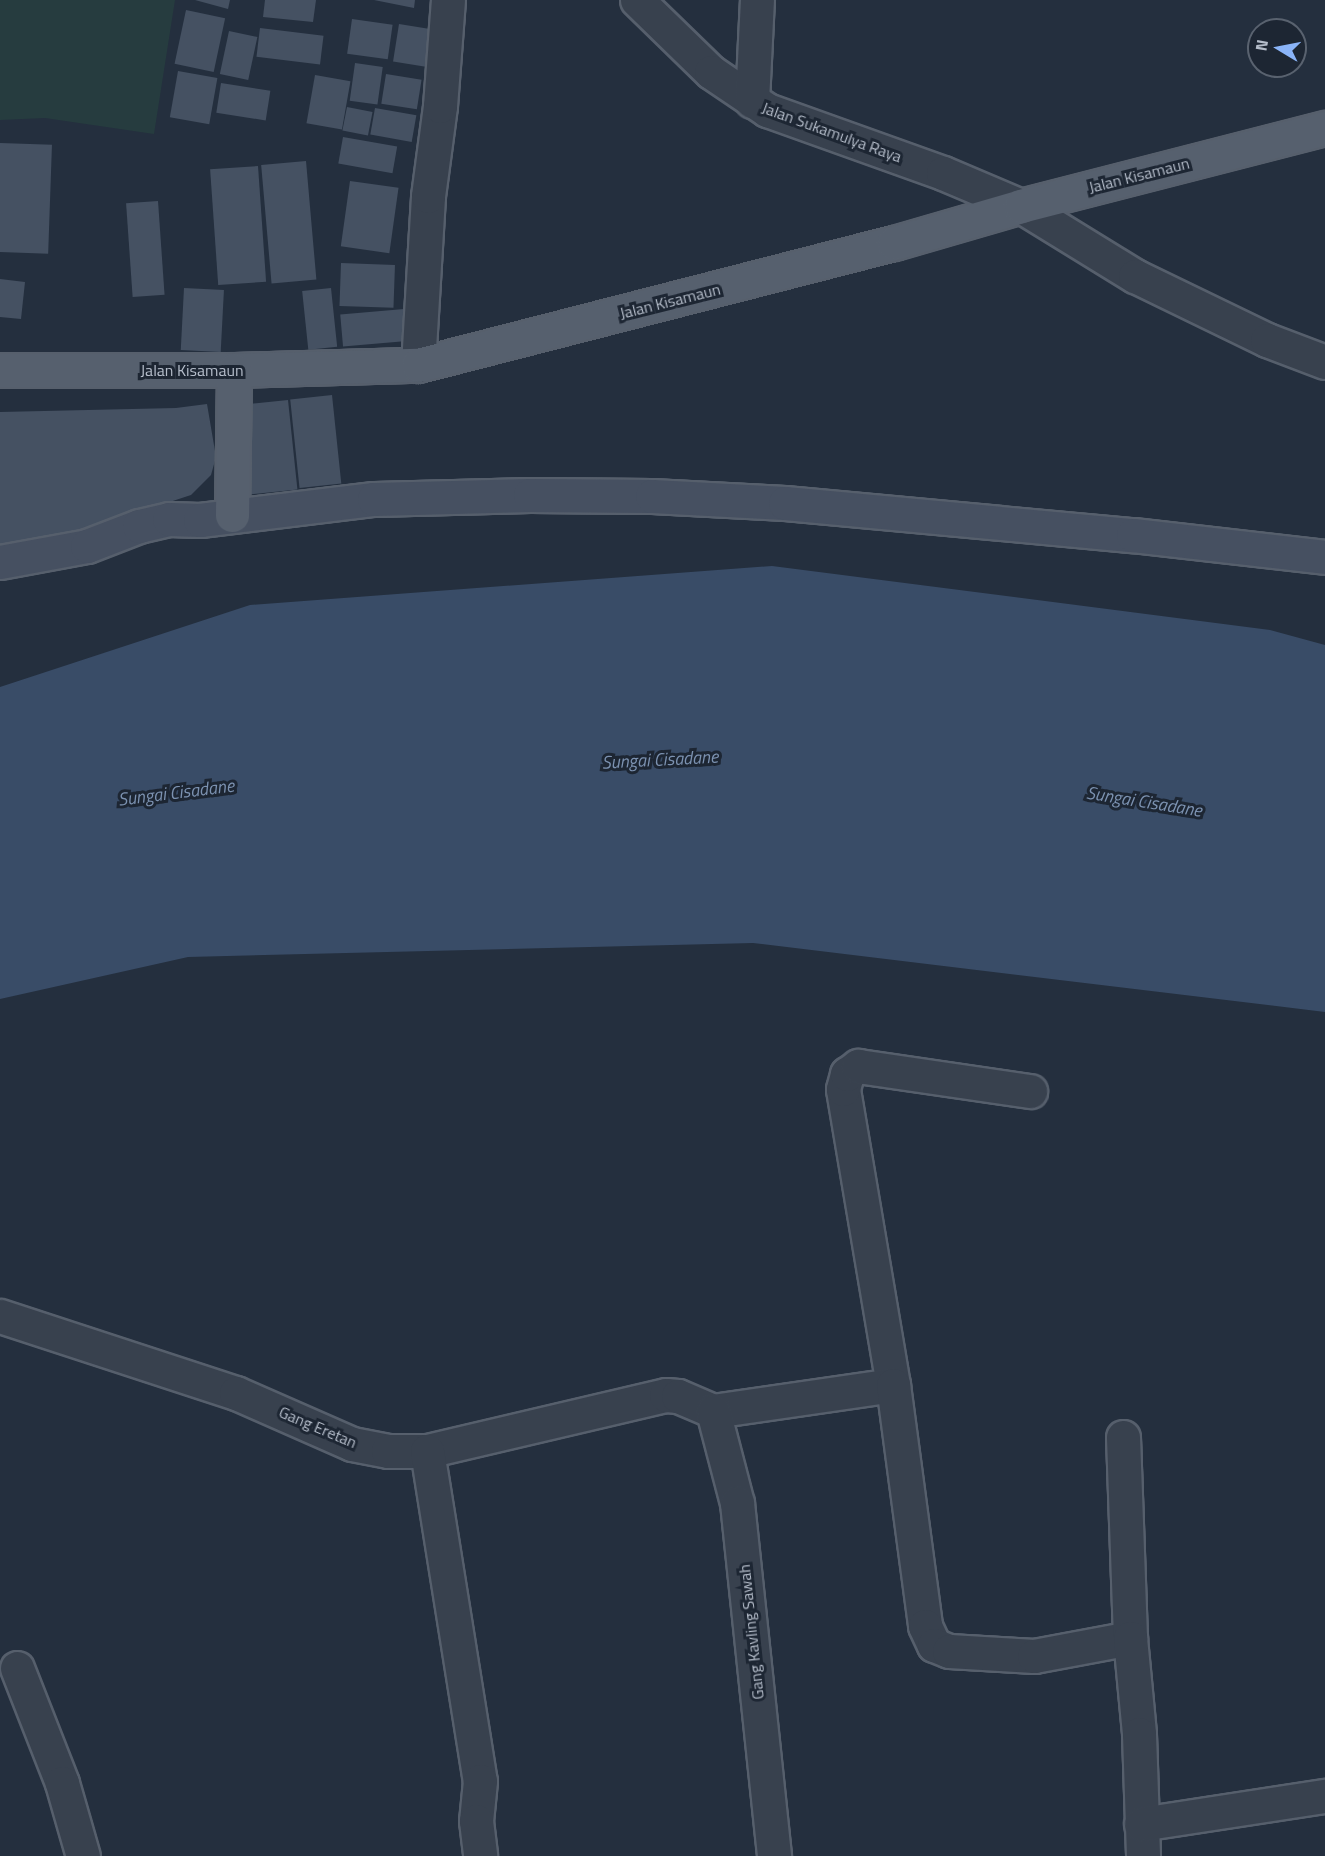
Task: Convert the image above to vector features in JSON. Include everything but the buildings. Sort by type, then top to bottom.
[{"type":"main road","name":"Jalan Kisamaun","points":[[0,370],[234,370],[418,365],[894,243],[1021,206],[1325,128]]},
{"type":"main road","points":[[232,515],[234,370]]},
{"type":"street","points":[[418,365],[428,196],[440,106],[448,0]]},
{"type":"street","name":"Jalan Sukamulya Raya","points":[[638,0],[711,72],[752,101],[793,120],[933,169],[1021,206],[1135,276],[1267,340],[1325,362]]},
{"type":"street","points":[[752,101],[757,0]]},
{"type":"street","points":[[0,562],[87,546],[139,526],[169,519],[200,520],[374,499],[530,495],[652,495],[940,517],[1133,535],[1325,557]]},
{"type":"street","points":[[1030,1091],[858,1066],[847,1074],[843,1089],[893,1385],[926,1626],[934,1645],[949,1651],[1034,1656],[1130,1638]]},
{"type":"street","name":"Gang Eretan","points":[[0,1316],[236,1393],[352,1444],[388,1451],[427,1451],[666,1395],[678,1396],[713,1411]]},
{"type":"street","points":[[713,1411],[893,1385]]},
{"type":"street","name":"Gang Kavling Sawah","points":[[713,1411],[737,1503],[774,1856]]},
{"type":"street","points":[[1123,1437],[1130,1638],[1140,1734],[1143,1856]]},
{"type":"street","points":[[427,1451],[480,1781],[476,1821],[480,1856]]},
{"type":"street","points":[[17,1668],[62,1783],[83,1856]]},
{"type":"street","points":[[1141,1824],[1325,1796]]},
{"type":"green space","points":[[0,0],[175,0],[154,134],[45,118],[0,120]]},
{"type":"water","name":"Sungai Cisadane","points":[[772,566],[1270,630],[1325,645],[1325,1012],[753,943],[188,957],[0,999],[0,687],[250,605]]}]
